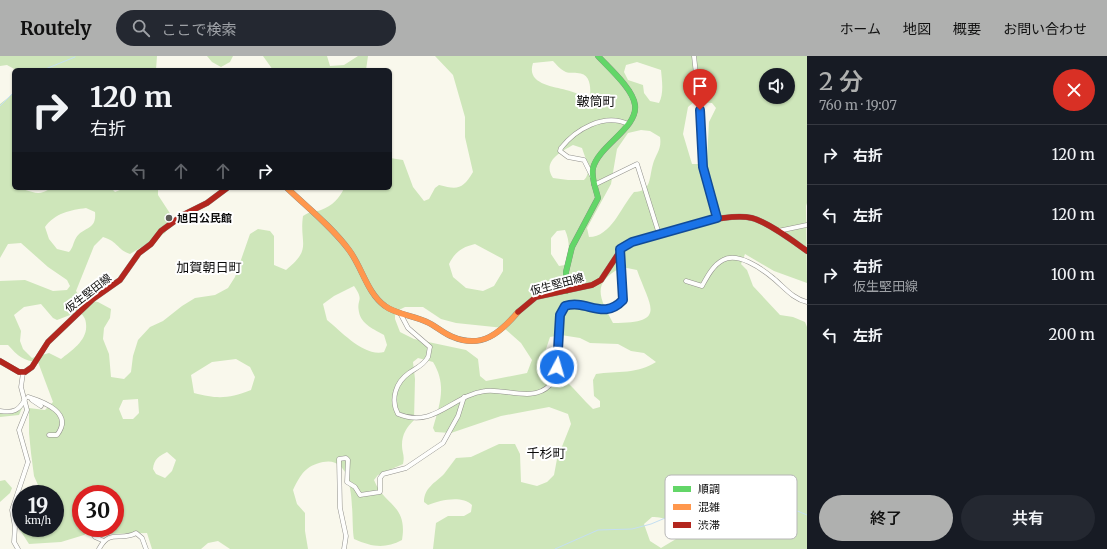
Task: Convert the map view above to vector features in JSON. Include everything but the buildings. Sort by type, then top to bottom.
[{"type":"main road","points":[[566,291],[565,266],[573,243],[598,198],[592,177],[596,159],[632,119],[636,107],[632,97],[598,56]]},
{"type":"main road","name":"仮生堅田線","points":[[23,373],[33,366],[48,342],[68,322],[93,299],[120,280],[139,253],[151,244],[161,231],[182,215],[207,203],[224,190]]},
{"type":"main road","name":"仮生堅田線","points":[[289,190],[336,234],[350,251],[375,296],[385,307],[427,322],[452,337],[467,342],[481,340],[499,332],[528,302],[536,298],[592,285],[600,280],[620,249]]},
{"type":"main road","points":[[620,249],[632,242],[717,218],[752,218],[778,231],[807,251]]},
{"type":"main road","points":[[0,361],[16,372],[23,373]]},
{"type":"street","points":[[694,56],[700,110],[703,167],[717,218]]},
{"type":"street","points":[[592,177],[584,160],[564,155],[560,151],[560,148],[576,132],[589,125],[619,120],[628,124]]},
{"type":"street","points":[[594,185],[637,164],[660,234]]},
{"type":"street","points":[[778,231],[807,225]]},
{"type":"street","points":[[400,313],[408,328],[430,347],[428,357],[424,362],[398,384],[394,397],[395,408],[398,414],[411,418],[426,418],[434,415],[464,397],[486,390],[527,394],[537,392],[549,385],[553,380],[557,367],[561,310],[565,306],[574,305],[608,310],[619,305],[623,300],[620,249]]},
{"type":"street","points":[[686,280],[702,286],[716,265],[724,259],[736,258],[761,270],[795,298],[807,302]]},
{"type":"street","points":[[18,549],[14,542],[15,527],[12,510],[28,462],[19,430],[27,410],[26,397],[21,387],[23,373]]},
{"type":"street","points":[[26,397],[41,406]]},
{"type":"street","points":[[0,411],[16,411],[21,407],[26,397]]},
{"type":"street","points":[[26,397],[54,408],[58,412],[61,419],[60,430],[57,435],[49,435]]},
{"type":"street","points":[[344,549],[346,536],[340,508],[338,459],[346,458],[348,460],[348,482],[355,487],[360,495],[380,492],[380,478],[383,474],[406,468],[443,443],[458,416],[464,397]]},
{"type":"street","points":[[100,549],[104,541],[117,535],[125,538],[138,533],[146,549]]},
{"type":"street","points":[[95,537],[104,541]]},
{"type":"green space","points":[[0,56],[157,56],[156,68],[12,68],[7,65],[0,66]]},
{"type":"green space","points":[[207,56],[233,56],[230,62],[221,67],[212,62]]},
{"type":"green space","points":[[263,56],[327,56],[330,66],[344,65],[358,56],[368,56],[366,68],[272,68]]},
{"type":"green space","points":[[435,56],[807,56],[807,283],[774,271],[745,254],[741,264],[747,270],[753,286],[780,315],[793,317],[805,322],[807,327],[807,549],[433,549],[436,523],[448,516],[464,516],[471,512],[472,505],[463,500],[451,499],[428,505],[424,502],[424,497],[428,489],[444,474],[456,458],[471,457],[499,444],[515,444],[520,454],[521,482],[537,486],[547,482],[554,475],[557,459],[571,424],[568,414],[549,407],[501,416],[451,433],[435,432],[433,428],[441,394],[440,378],[433,362],[418,358],[413,362],[415,379],[414,420],[407,428],[403,437],[403,464],[378,475],[374,480],[378,489],[394,506],[402,519],[402,540],[396,543],[378,546],[354,539],[352,504],[348,478],[342,468],[335,462],[323,462],[308,468],[299,479],[293,490],[297,504],[305,513],[305,531],[308,549],[230,549],[218,541],[208,543],[201,549],[152,549],[147,533],[124,534],[124,485],[72,485],[72,537],[77,537],[61,542],[29,544],[24,537],[64,537],[64,485],[38,485],[34,476],[29,433],[29,408],[45,410],[53,402],[38,362],[21,357],[8,345],[0,345],[0,281],[25,280],[53,291],[67,290],[70,286],[67,280],[48,267],[21,243],[8,244],[0,258],[0,104],[12,95],[12,190],[26,190],[41,193],[48,190],[113,190],[115,192],[120,190],[158,190],[158,195],[173,218],[165,233],[130,254],[122,250],[112,241],[103,237],[94,246],[76,291],[81,299],[98,302],[111,309],[110,318],[104,328],[103,339],[109,354],[111,377],[124,379],[131,372],[133,356],[138,340],[150,327],[163,321],[195,298],[215,295],[228,288],[235,277],[250,234],[258,229],[270,231],[274,236],[274,265],[286,270],[294,263],[302,251],[303,216],[329,206],[338,198],[343,190],[392,190],[392,158],[403,160],[413,187],[424,201],[429,199],[435,188],[439,185],[455,188],[463,185],[473,172],[465,137],[465,117],[453,75]],"holes":[[[553,61],[566,72],[585,75],[590,84],[590,96],[581,95],[542,83],[533,76],[533,63]],[[637,62],[661,70],[662,91],[659,103],[650,101],[644,93],[643,85],[628,80],[624,72],[626,65]],[[694,102],[712,103],[716,108],[709,122],[707,159],[699,164],[692,164],[683,134],[688,107]],[[641,130],[650,131],[660,137],[659,148],[653,164],[649,183],[644,189],[634,192],[609,227],[597,236],[589,237],[587,228],[611,184],[617,149],[628,133]],[[573,145],[582,148],[588,169],[587,176],[584,180],[553,178],[550,172],[551,162],[558,154]],[[86,208],[95,212],[94,222],[89,228],[79,234],[69,252],[57,249],[49,239],[45,227],[58,215],[69,211]],[[565,230],[569,248],[565,265],[559,266],[551,254],[551,238],[557,231]],[[475,244],[503,259],[503,271],[494,286],[483,291],[466,288],[453,277],[449,264],[456,253],[463,248]],[[622,267],[637,270],[650,303],[648,316],[642,320],[613,323],[604,306],[601,291],[602,285],[612,273]],[[354,286],[360,298],[358,308],[362,320],[384,335],[387,345],[384,352],[376,353],[361,347],[346,337],[327,320],[323,304],[334,296]],[[41,304],[53,318],[57,320],[78,312],[80,313],[83,315],[86,322],[86,330],[82,340],[61,359],[49,353],[32,358],[23,349],[20,341],[21,331],[14,315],[24,307]],[[405,307],[423,307],[441,319],[456,323],[504,328],[521,343],[532,360],[527,373],[486,381],[480,376],[478,359],[466,350],[414,339],[400,332],[395,319],[395,312]],[[561,335],[580,338],[590,343],[618,344],[631,351],[644,353],[656,362],[642,369],[596,374],[593,380],[594,396],[600,401],[600,407],[593,409],[566,381],[556,382],[545,378],[545,352],[550,337]],[[236,359],[250,367],[255,377],[251,390],[236,395],[222,397],[194,393],[191,375],[212,362]],[[138,399],[139,413],[133,419],[123,419],[119,409],[123,400]],[[167,452],[176,460],[172,471],[165,478],[156,474],[153,469],[157,458]]]},
{"type":"green space","points":[[23,406],[19,415],[0,417],[0,411],[9,413]]},
{"type":"green space","points":[[5,480],[12,488],[10,493],[0,502],[0,481]]},
{"type":"waterway","points":[[48,68],[75,57]]},
{"type":"waterway","points":[[0,106],[12,94]]},
{"type":"waterway","points":[[797,511],[807,515]]},
{"type":"waterway","points":[[555,549],[598,530],[632,529],[651,524],[665,518]]},
{"type":"traffic: fast","points":[[566,291],[566,272],[572,247],[598,198],[593,180],[593,168],[603,152],[631,121],[634,113],[635,105],[630,92],[598,56]]},
{"type":"traffic: slow","points":[[289,190],[327,226],[349,250],[369,287],[379,301],[389,309],[427,322],[453,337],[473,341],[490,337],[511,320],[518,312]]},
{"type":"traffic: jam","points":[[0,361],[19,372],[25,372],[32,367],[48,342],[93,299],[120,280],[139,253],[151,244],[161,231],[183,215],[207,203],[224,190]]},
{"type":"traffic: jam","points":[[518,312],[536,297],[592,285],[601,280],[624,245],[706,221],[723,218],[752,218],[773,228],[807,251]]},
{"type":"place","name":"旭日公民館","points":[[169,218]]},
{"type":"district","name":"鞁筒町","points":[[596,101]]},
{"type":"district","name":"加賀朝日町","points":[[209,267]]},
{"type":"district","name":"千杉町","points":[[546,453]]},
{"type":"route","points":[[557,367],[561,310],[565,306],[569,305],[608,310],[619,305],[623,300],[620,249],[624,245],[717,218],[712,194],[703,167],[700,110]]}]
